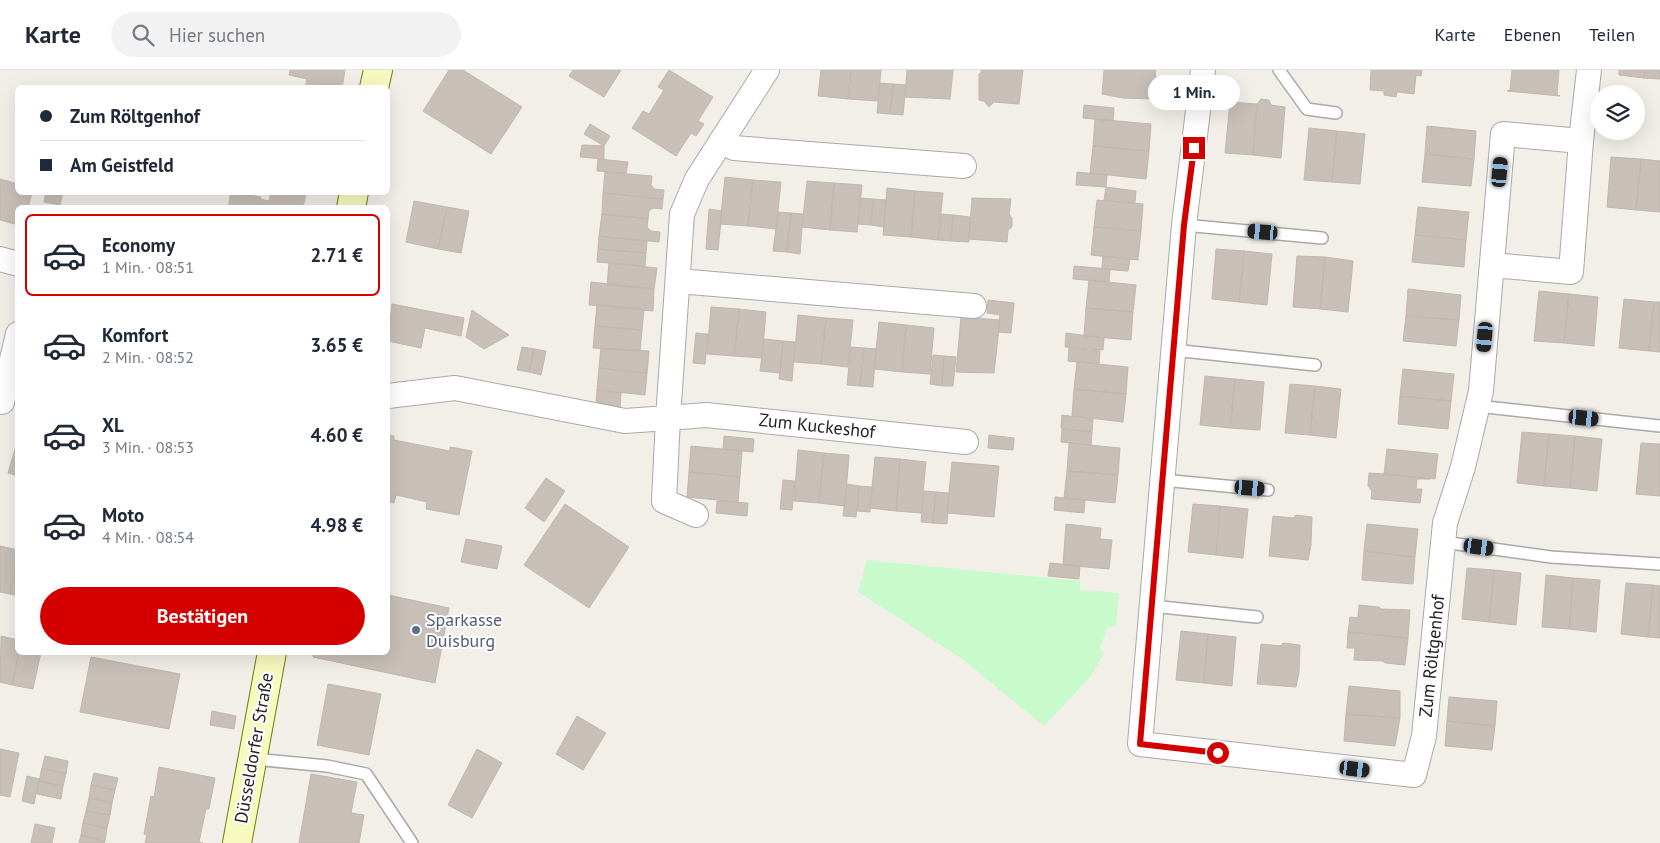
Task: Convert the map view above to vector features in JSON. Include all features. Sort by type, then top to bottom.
[{"type":"main road","points":[[375,85],[378,70]]},
{"type":"main road","name":"Düsseldorfer Straße","points":[[237,843],[271,655]]},
{"type":"street","points":[[696,515],[664,501],[682,214],[697,179],[767,70]]},
{"type":"street","points":[[1152,606],[1184,225],[1203,70]]},
{"type":"street","points":[[1492,265],[1571,272],[1581,141],[1589,70]]},
{"type":"street","name":"Zum Röltgenhof","points":[[1152,606],[1140,744],[1414,776],[1424,736],[1446,523],[1463,467],[1481,391],[1503,134],[1581,141]]},
{"type":"street","points":[[721,141],[734,148],[964,166]]},
{"type":"street","points":[[0,259],[15,263]]},
{"type":"street","points":[[678,281],[974,306]]},
{"type":"street","points":[[0,404],[15,346]]},
{"type":"street","name":"Zum Kuckeshof","points":[[390,396],[456,388],[625,421],[706,415],[966,442]]},
{"type":"lane","points":[[1279,70],[1307,109],[1336,113]]},
{"type":"lane","points":[[1184,225],[1322,238]]},
{"type":"lane","points":[[1173,350],[1316,365]]},
{"type":"lane","points":[[1477,406],[1660,426]]},
{"type":"lane","points":[[1162,480],[1268,490]]},
{"type":"lane","points":[[1443,542],[1551,557],[1660,564]]},
{"type":"lane","points":[[1152,606],[1256,617]]},
{"type":"lane","points":[[253,759],[327,766],[366,774],[412,843]]},
{"type":"green space","points":[[867,560],[1080,581],[1080,590],[1119,593],[1116,626],[1107,628],[1100,648],[1104,653],[1091,676],[1044,726],[961,658],[858,592]]},
{"type":"building","points":[[290,70],[345,70],[342,85],[306,85],[307,79],[289,75]]},
{"type":"building","points":[[449,70],[463,70],[522,107],[491,154],[423,111]]},
{"type":"building","points":[[573,70],[621,70],[604,97],[569,76]]},
{"type":"building","points":[[669,70],[713,97],[698,121],[704,124],[696,136],[691,133],[676,156],[632,128],[643,111],[649,114],[664,90],[658,87]]},
{"type":"building","points":[[821,70],[851,70],[848,99],[818,96]]},
{"type":"building","points":[[851,70],[881,70],[878,101],[848,99]]},
{"type":"building","points":[[907,70],[953,70],[950,99],[905,97]]},
{"type":"building","points":[[980,70],[1023,70],[1019,104],[994,102],[989,107],[984,101],[979,100],[979,74],[982,72]]},
{"type":"building","points":[[1104,70],[1156,70],[1155,75],[1160,81],[1154,86],[1153,99],[1123,98],[1102,94]]},
{"type":"building","points":[[1371,70],[1422,70],[1421,76],[1416,75],[1414,94],[1397,92],[1396,97],[1384,95],[1384,91],[1370,90]]},
{"type":"building","points":[[1512,70],[1559,70],[1557,95],[1560,96],[1507,91],[1510,90]]},
{"type":"building","points":[[1619,70],[1645,70],[1644,78],[1619,75]]},
{"type":"building","points":[[1645,70],[1660,70],[1660,79],[1644,78]]},
{"type":"building","points":[[880,83],[893,84],[890,114],[877,113]]},
{"type":"building","points":[[893,84],[906,85],[903,115],[890,114]]},
{"type":"building","points":[[1261,99],[1269,100],[1271,105],[1285,107],[1281,158],[1253,155],[1257,104]]},
{"type":"building","points":[[1230,102],[1257,104],[1253,155],[1225,153]]},
{"type":"building","points":[[1084,105],[1114,108],[1113,121],[1083,118]]},
{"type":"building","points":[[1095,119],[1151,124],[1149,151],[1093,146]]},
{"type":"building","points":[[590,124],[610,136],[604,146],[584,134]]},
{"type":"building","points":[[1427,126],[1476,131],[1474,159],[1425,154]]},
{"type":"building","points":[[1309,128],[1337,131],[1332,182],[1304,180]]},
{"type":"building","points":[[1337,131],[1365,134],[1360,184],[1332,182]]},
{"type":"building","points":[[582,145],[604,146],[604,159],[580,157]]},
{"type":"building","points":[[1093,146],[1149,151],[1146,179],[1090,173]]},
{"type":"building","points":[[1425,154],[1474,159],[1471,186],[1422,182]]},
{"type":"building","points":[[1611,157],[1641,159],[1636,210],[1607,207]]},
{"type":"building","points":[[598,159],[628,162],[626,173],[597,171]]},
{"type":"building","points":[[1641,159],[1660,161],[1660,212],[1636,210]]},
{"type":"building","points":[[605,172],[652,176],[651,185],[654,189],[664,190],[663,199],[603,193]]},
{"type":"building","points":[[1077,172],[1107,175],[1106,187],[1076,185]]},
{"type":"building","points":[[725,177],[753,180],[748,226],[720,224]]},
{"type":"building","points":[[0,179],[15,183],[15,195],[31,195],[29,205],[15,205],[15,224],[0,220]]},
{"type":"building","points":[[753,180],[781,182],[776,229],[748,226]]},
{"type":"building","points":[[807,181],[834,183],[830,230],[802,227]]},
{"type":"building","points":[[834,183],[862,185],[857,232],[830,230]]},
{"type":"building","points":[[1106,187],[1136,191],[1135,203],[1104,200]]},
{"type":"building","points":[[887,188],[915,191],[911,237],[883,235]]},
{"type":"building","points":[[915,191],[943,193],[938,240],[911,237]]},
{"type":"building","points":[[603,193],[663,199],[662,209],[653,208],[649,211],[648,219],[602,214]]},
{"type":"building","points":[[45,195],[62,195],[60,205],[44,202]]},
{"type":"building","points":[[230,195],[249,195],[261,197],[260,199],[269,201],[270,195],[305,195],[304,205],[229,205]]},
{"type":"building","points":[[861,198],[873,199],[871,225],[858,224]]},
{"type":"building","points":[[972,198],[1011,199],[1009,214],[1012,218],[1012,227],[1008,230],[1007,242],[969,239]]},
{"type":"building","points":[[873,199],[886,200],[884,227],[871,225]]},
{"type":"building","points":[[1097,200],[1143,204],[1141,231],[1094,227]]},
{"type":"building","points":[[414,201],[447,207],[438,249],[406,242]]},
{"type":"building","points":[[447,207],[469,211],[461,253],[438,249]]},
{"type":"building","points":[[1418,207],[1469,212],[1466,240],[1415,235]]},
{"type":"building","points":[[709,209],[722,211],[718,250],[706,249]]},
{"type":"building","points":[[778,212],[791,213],[787,252],[773,251]]},
{"type":"building","points":[[791,213],[803,214],[800,254],[787,252]]},
{"type":"building","points":[[602,214],[648,219],[647,227],[651,231],[660,232],[659,242],[599,236]]},
{"type":"building","points":[[941,214],[953,215],[951,241],[938,240]]},
{"type":"building","points":[[953,215],[970,217],[969,242],[951,241]]},
{"type":"building","points":[[1094,227],[1141,231],[1138,260],[1091,255]]},
{"type":"building","points":[[1415,235],[1466,240],[1464,267],[1412,262]]},
{"type":"building","points":[[599,236],[647,241],[646,253],[598,249]]},
{"type":"building","points":[[598,249],[646,253],[645,266],[597,262]]},
{"type":"building","points":[[1216,249],[1244,251],[1239,302],[1212,299]]},
{"type":"building","points":[[1244,251],[1272,254],[1267,305],[1239,302]]},
{"type":"building","points":[[1103,256],[1130,259],[1128,271],[1102,269]]},
{"type":"building","points":[[1297,256],[1325,257],[1320,309],[1293,307]]},
{"type":"building","points":[[1325,257],[1353,261],[1348,312],[1320,309]]},
{"type":"building","points":[[609,263],[657,268],[654,289],[607,285]]},
{"type":"building","points":[[1074,266],[1110,269],[1109,282],[1073,279]]},
{"type":"building","points":[[1089,280],[1136,285],[1133,312],[1086,308]]},
{"type":"building","points":[[591,282],[654,289],[653,311],[589,305]]},
{"type":"building","points":[[1408,289],[1461,295],[1459,320],[1406,316]]},
{"type":"building","points":[[1539,291],[1569,294],[1564,343],[1534,341]]},
{"type":"building","points":[[1569,294],[1598,297],[1594,346],[1564,343]]},
{"type":"building","points":[[1624,299],[1654,302],[1649,351],[1619,348]]},
{"type":"building","points":[[988,300],[1014,303],[1011,333],[998,332],[1000,315],[987,313]]},
{"type":"building","points":[[1654,302],[1660,302],[1660,352],[1649,351]]},
{"type":"building","points":[[392,304],[464,318],[461,336],[425,328],[421,348],[390,341]]},
{"type":"building","points":[[597,304],[644,309],[642,330],[595,326]]},
{"type":"building","points":[[711,307],[739,309],[734,356],[707,354]]},
{"type":"building","points":[[1086,308],[1133,312],[1131,340],[1084,336]]},
{"type":"building","points":[[739,309],[766,312],[762,358],[734,356]]},
{"type":"building","points":[[472,310],[509,335],[484,349],[466,337]]},
{"type":"building","points":[[798,315],[826,318],[821,364],[794,362]]},
{"type":"building","points":[[1406,316],[1459,320],[1456,346],[1403,341]]},
{"type":"building","points":[[961,317],[1000,320],[994,373],[956,372]]},
{"type":"building","points":[[826,318],[853,320],[848,367],[821,364]]},
{"type":"building","points":[[879,322],[906,325],[902,372],[874,369]]},
{"type":"building","points":[[906,325],[934,328],[930,374],[902,372]]},
{"type":"building","points":[[595,326],[642,330],[640,351],[593,348]]},
{"type":"building","points":[[696,333],[708,334],[705,364],[693,363]]},
{"type":"building","points":[[1066,333],[1104,338],[1103,350],[1065,347]]},
{"type":"building","points":[[764,339],[783,341],[780,373],[760,371]]},
{"type":"building","points":[[783,341],[795,342],[792,381],[779,379]]},
{"type":"building","points":[[522,347],[534,349],[529,372],[517,370]]},
{"type":"building","points":[[851,347],[864,348],[860,386],[847,385]]},
{"type":"building","points":[[601,348],[649,351],[647,373],[599,368]]},
{"type":"building","points":[[864,348],[876,349],[873,387],[860,386]]},
{"type":"building","points":[[1069,348],[1100,351],[1099,364],[1068,361]]},
{"type":"building","points":[[534,349],[546,351],[541,375],[529,372]]},
{"type":"building","points":[[933,355],[944,356],[942,386],[930,384]]},
{"type":"building","points":[[944,356],[956,357],[953,386],[942,386]]},
{"type":"building","points":[[1077,362],[1128,367],[1126,394],[1074,389]]},
{"type":"building","points":[[599,368],[647,373],[645,395],[597,390]]},
{"type":"building","points":[[1403,369],[1454,374],[1451,401],[1400,396]]},
{"type":"building","points":[[1205,376],[1235,379],[1230,428],[1200,425]]},
{"type":"building","points":[[1235,379],[1264,382],[1260,430],[1230,428]]},
{"type":"building","points":[[1290,384],[1315,386],[1310,435],[1285,433]]},
{"type":"building","points":[[1315,386],[1341,389],[1336,438],[1310,435]]},
{"type":"building","points":[[1074,389],[1126,394],[1123,422],[1072,416]]},
{"type":"building","points":[[597,390],[621,393],[620,411],[596,406]]},
{"type":"building","points":[[1400,396],[1451,401],[1448,429],[1398,424]]},
{"type":"building","points":[[1062,415],[1093,419],[1092,432],[1061,428]]},
{"type":"building","points":[[1062,429],[1092,432],[1091,445],[1061,442]]},
{"type":"building","points":[[1522,432],[1549,434],[1544,486],[1517,483]]},
{"type":"building","points":[[1549,434],[1575,436],[1570,488],[1544,486]]},
{"type":"building","points":[[390,435],[394,436],[394,440],[450,451],[450,447],[472,451],[459,515],[426,509],[427,502],[396,495],[394,503],[390,502]]},
{"type":"building","points":[[989,435],[1014,438],[1013,450],[988,448]]},
{"type":"building","points":[[724,436],[754,439],[753,452],[723,449]]},
{"type":"building","points":[[1575,436],[1602,439],[1597,491],[1570,488]]},
{"type":"building","points":[[1069,443],[1120,448],[1118,475],[1067,471]]},
{"type":"building","points":[[1641,443],[1660,444],[1660,496],[1636,494]]},
{"type":"building","points":[[691,446],[742,451],[740,477],[689,472]]},
{"type":"building","points":[[15,449],[15,475],[8,473]]},
{"type":"building","points":[[1387,449],[1438,454],[1435,479],[1384,474]]},
{"type":"building","points":[[798,450],[824,453],[819,503],[794,501]]},
{"type":"building","points":[[824,453],[849,455],[845,506],[819,503]]},
{"type":"building","points":[[875,457],[900,459],[896,511],[870,508]]},
{"type":"building","points":[[900,459],[926,462],[921,513],[896,511]]},
{"type":"building","points":[[952,462],[999,466],[994,517],[947,513]]},
{"type":"building","points":[[1067,471],[1118,475],[1115,503],[1064,498]]},
{"type":"building","points":[[689,472],[740,477],[738,502],[687,497]]},
{"type":"building","points":[[1369,473],[1430,479],[1417,479],[1416,489],[1422,489],[1420,503],[1371,499],[1372,491],[1368,486]]},
{"type":"building","points":[[546,478],[565,491],[544,522],[525,508]]},
{"type":"building","points":[[783,480],[795,481],[792,510],[780,509]]},
{"type":"building","points":[[847,484],[859,486],[856,517],[843,516]]},
{"type":"building","points":[[859,486],[872,487],[870,512],[857,511]]},
{"type":"building","points":[[924,491],[936,492],[933,523],[921,522]]},
{"type":"building","points":[[936,492],[949,493],[947,524],[933,523]]},
{"type":"building","points":[[1055,497],[1085,500],[1084,513],[1054,510]]},
{"type":"building","points":[[717,501],[748,503],[747,516],[716,513]]},
{"type":"building","points":[[565,504],[629,547],[589,608],[524,565]]},
{"type":"building","points":[[1193,504],[1220,506],[1216,555],[1188,552]]},
{"type":"building","points":[[1220,506],[1248,509],[1243,558],[1216,555]]},
{"type":"building","points":[[1296,515],[1312,517],[1311,545],[1308,560],[1269,556],[1273,516],[1293,518]]},
{"type":"building","points":[[1066,524],[1101,528],[1100,539],[1112,540],[1109,569],[1063,565]]},
{"type":"building","points":[[1367,524],[1418,529],[1415,557],[1364,551]]},
{"type":"building","points":[[466,539],[502,546],[497,569],[461,562]]},
{"type":"building","points":[[0,546],[15,549],[15,566],[10,594],[0,592]]},
{"type":"building","points":[[1364,551],[1415,557],[1413,584],[1362,580]]},
{"type":"building","points":[[1050,563],[1080,566],[1079,579],[1048,576]]},
{"type":"building","points":[[1467,568],[1494,570],[1489,622],[1462,619]]},
{"type":"building","points":[[1494,570],[1521,573],[1516,625],[1489,622]]},
{"type":"building","points":[[15,572],[15,595],[10,594]]},
{"type":"building","points":[[1546,575],[1573,578],[1569,629],[1542,627]]},
{"type":"building","points":[[1573,578],[1600,580],[1596,632],[1569,629]]},
{"type":"building","points":[[1626,583],[1653,585],[1648,637],[1621,634]]},
{"type":"building","points":[[1653,585],[1660,586],[1660,638],[1648,637]]},
{"type":"building","name":"Sparkasse Duisburg","points":[[390,595],[449,608],[435,683],[313,657],[313,655],[390,655]]},
{"type":"building","points":[[1359,605],[1379,607],[1381,609],[1410,610],[1408,638],[1348,632],[1350,617],[1358,618]]},
{"type":"building","points":[[1181,631],[1208,634],[1204,683],[1176,680]]},
{"type":"building","points":[[1348,632],[1408,638],[1405,665],[1385,663],[1383,661],[1354,660],[1355,648],[1347,648]]},
{"type":"building","points":[[1208,634],[1236,637],[1232,686],[1204,683]]},
{"type":"building","points":[[1,636],[15,639],[15,655],[18,655],[12,685],[0,682]]},
{"type":"building","points":[[1283,643],[1300,645],[1299,672],[1296,687],[1257,684],[1261,644],[1281,646]]},
{"type":"building","points":[[18,655],[40,655],[33,689],[12,685]]},
{"type":"building","points":[[91,657],[180,674],[169,729],[80,712]]},
{"type":"building","points":[[328,684],[381,694],[369,755],[317,745]]},
{"type":"building","points":[[1349,686],[1400,691],[1400,718],[1346,714]]},
{"type":"building","points":[[1449,697],[1497,701],[1495,726],[1447,721]]},
{"type":"building","points":[[212,711],[236,716],[234,729],[210,725]]},
{"type":"building","points":[[1346,714],[1400,718],[1395,746],[1344,741]]},
{"type":"building","points":[[577,716],[606,733],[583,770],[556,754]]},
{"type":"building","points":[[1447,721],[1495,726],[1492,750],[1445,746]]},
{"type":"building","points":[[0,749],[19,753],[10,797],[0,795]]},
{"type":"building","points":[[477,749],[502,763],[472,818],[448,805]]},
{"type":"building","points":[[45,756],[68,761],[66,774],[42,768]]},
{"type":"building","points":[[159,767],[215,778],[209,809],[206,809],[199,842],[203,843],[145,843],[147,835],[144,834],[151,796],[154,797]]},
{"type":"building","points":[[42,768],[66,774],[63,786],[39,781]]},
{"type":"building","points":[[94,773],[118,778],[115,790],[91,785]]},
{"type":"building","points":[[311,774],[357,782],[351,813],[364,815],[359,843],[299,843]]},
{"type":"building","points":[[27,776],[39,779],[34,804],[22,801]]},
{"type":"building","points":[[39,781],[63,786],[61,799],[37,794]]},
{"type":"building","points":[[91,785],[115,790],[112,803],[89,798]]},
{"type":"building","points":[[89,798],[112,803],[110,815],[86,811]]},
{"type":"building","points":[[86,811],[110,815],[107,828],[83,823]]},
{"type":"building","points":[[83,823],[107,828],[105,841],[81,835]]},
{"type":"building","points":[[35,824],[55,828],[52,843],[31,843]]},
{"type":"building","points":[[81,835],[105,841],[104,843],[79,843]]},
{"type":"place","name":"Sparkasse Duisburg","points":[[416,630]]},
{"type":"route","points":[[1194,148],[1184,225],[1140,744],[1218,753]]}]
